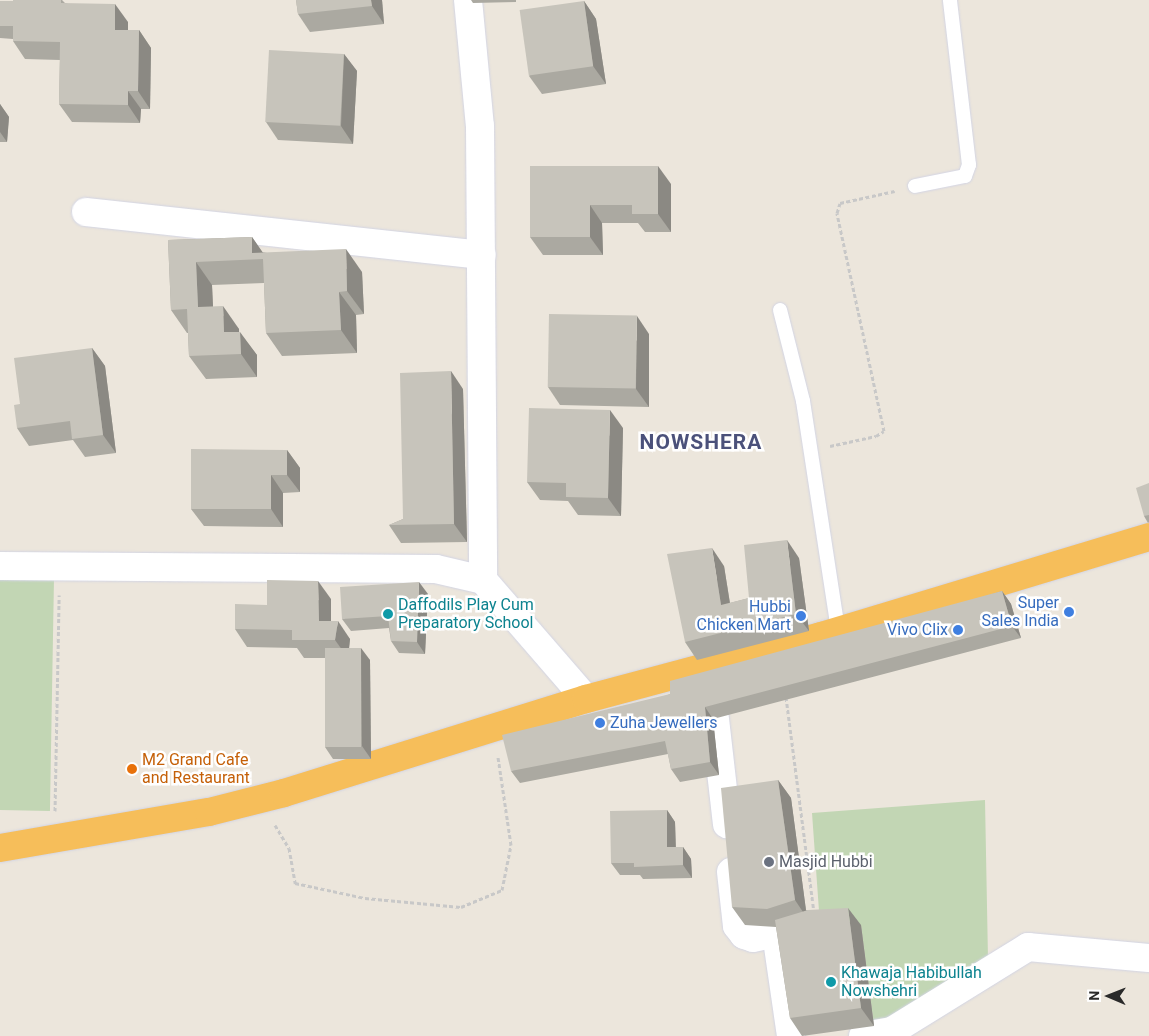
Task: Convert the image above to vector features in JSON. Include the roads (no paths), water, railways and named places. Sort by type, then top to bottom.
[{"type":"highway","points":[[0,848],[209,812],[284,793],[586,699],[709,674],[838,630],[1149,537]]},
{"type":"street","points":[[468,0],[480,126],[482,580]]},
{"type":"street","points":[[86,212],[482,254]]},
{"type":"street","points":[[0,566],[436,569],[482,580],[586,699]]},
{"type":"street","points":[[715,719],[734,918],[744,935],[753,938],[776,933],[791,1036]]},
{"type":"street","points":[[863,1036],[892,1031],[1028,948],[1149,958]]},
{"type":"lane","points":[[915,186],[965,176],[969,165],[950,0]]},
{"type":"lane","points":[[780,310],[803,400],[838,630]]},
{"type":"place","name":"Super Sales India","points":[[1069,612]]},
{"type":"place","name":"Daffodils Play Cum Preparatory School","points":[[388,614]]},
{"type":"place","name":"Hubbi Chicken Mart","points":[[801,616]]},
{"type":"place","name":"Vivo Clix","points":[[958,630]]},
{"type":"place","name":"Zuha Jewellers","points":[[600,723]]},
{"type":"place","name":"M2 Grand Cafe and Restaurant","points":[[132,769]]},
{"type":"place","name":"Masjid Hubbi","points":[[769,862]]},
{"type":"place","name":"Khawaja Habibullah Nowshehri","points":[[831,982]]},
{"type":"district","name":"NOWSHERA","points":[[701,442]]}]
